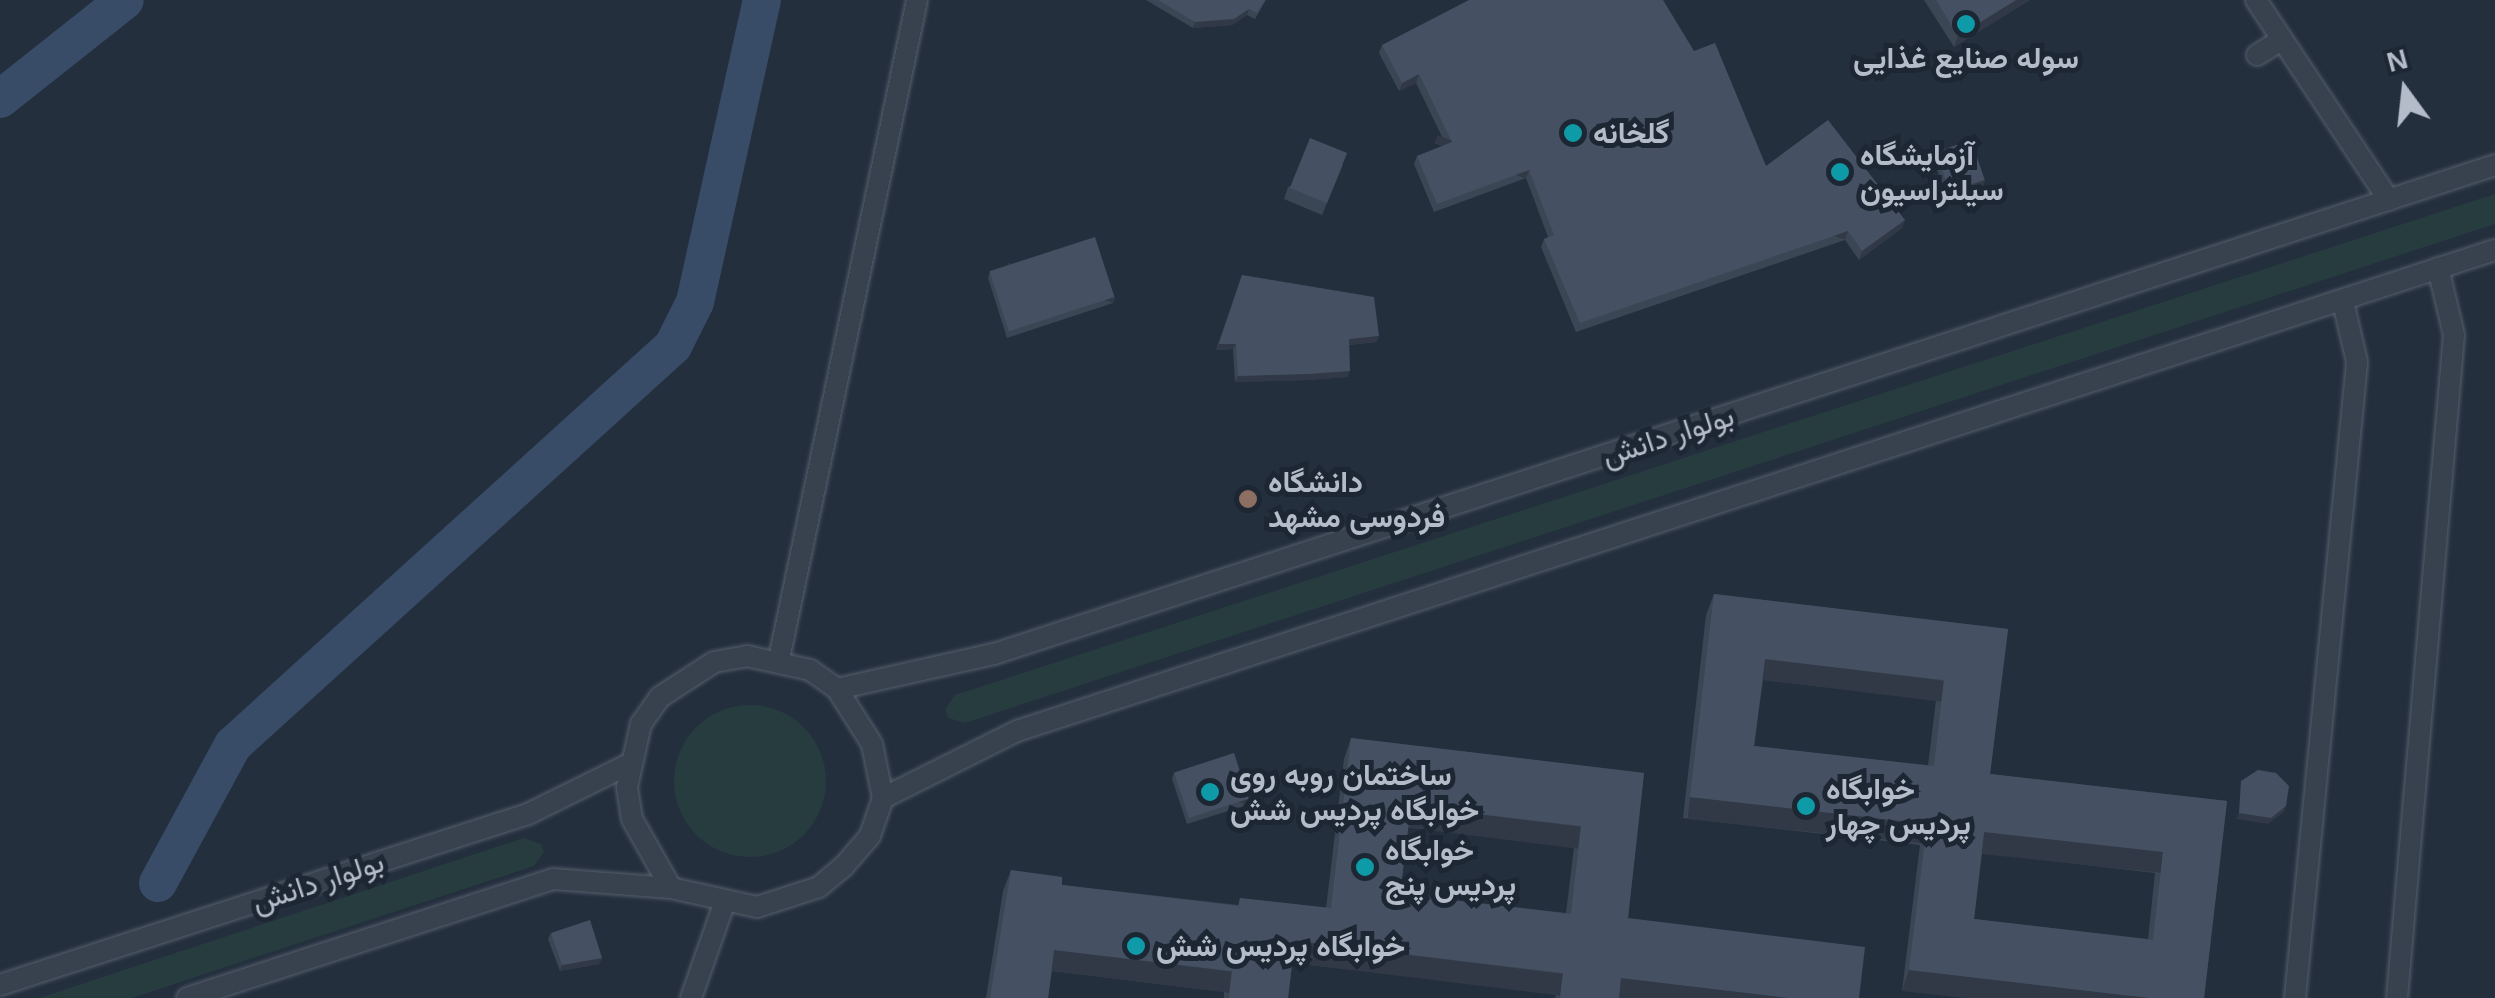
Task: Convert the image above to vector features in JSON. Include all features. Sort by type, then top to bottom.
[{"type":"lane","points":[[779,659],[918,0]]},
{"type":"lane","points":[[2256,0],[2390,200]]},
{"type":"lane","points":[[2257,55],[2281,40]]},
{"type":"lane","name":"بولوار دانش","points":[[837,690],[994,654],[2495,165]]},
{"type":"lane","points":[[883,798],[1017,730],[2495,250]]},
{"type":"lane","points":[[2397,998],[2454,335],[2438,268]]},
{"type":"lane","points":[[2295,998],[2357,362],[2344,302]]},
{"type":"lane","points":[[187,998],[553,879],[671,888],[724,904],[757,907],[819,887],[870,836],[883,798],[872,744],[837,690],[779,659],[714,662],[684,676],[640,724],[628,764],[632,819],[671,888]]},
{"type":"lane","name":"بولوار دانش","points":[[0,986],[528,814],[628,764]]},
{"type":"lane","points":[[691,998],[724,904]]},
{"type":"green space","points":[[2495,194],[2495,224],[965,723],[948,718],[945,709],[955,695]]},
{"type":"green space","points":[[750,705],[779,711],[803,728],[820,752],[826,781],[820,810],[803,834],[779,851],[750,857],[721,851],[697,834],[680,810],[674,781],[680,752],[697,728],[721,711]]},
{"type":"green space","points":[[524,838],[541,844],[544,852],[534,866],[132,998],[39,998]]},
{"type":"building","points":[[1158,0],[1265,0],[1257,13],[1249,9],[1234,19],[1195,22]]},
{"type":"building","points":[[1469,0],[1663,0],[1694,51],[1715,43],[1766,166],[1828,120],[1905,220],[1862,251],[1848,231],[1580,323],[1544,239],[1554,235],[1529,170],[1437,204],[1417,156],[1452,142],[1419,74],[1402,83],[1382,45]]},
{"type":"building","points":[[1936,0],[2016,0],[1958,36]]},
{"type":"building","points":[[1310,138],[1347,153],[1327,203],[1290,188]]},
{"type":"building","points":[[1971,140],[1985,180],[1950,192],[1936,152]]},
{"type":"building","points":[[1095,237],[1114,297],[1009,331],[989,271]]},
{"type":"building","points":[[1242,275],[1374,297],[1379,336],[1349,339],[1350,371],[1238,376],[1236,344],[1219,344]]},
{"type":"building","name":"خوابگاه پردیس چهار","points":[[1714,594],[2008,629],[1990,774],[2227,801],[2204,998],[2149,998],[1909,970],[1927,824],[1690,797]],"holes":[[[1765,659],[1944,680],[1934,766],[1754,746]],[[1984,832],[2163,852],[2153,940],[1974,919]]]},
{"type":"building","points":[[1351,738],[1644,773],[1628,918],[1865,947],[1859,998],[1789,998],[1621,978],[1619,998],[1560,998],[1563,973],[1295,941],[1288,998],[1229,998],[1232,971],[1054,950],[1048,998],[990,998],[1011,870],[1062,877],[1062,885],[1239,906],[1240,898],[1331,908]],"holes":[[[1411,806],[1581,826],[1571,914],[1400,894]]]},
{"type":"building","name":"ساختمان روبه روی خوابگاه پردیس شش","points":[[1234,753],[1249,799],[1189,818],[1174,772]]},
{"type":"building","points":[[2258,770],[2276,773],[2289,786],[2286,806],[2271,818],[2239,813],[2241,781]]},
{"type":"building","points":[[590,920],[602,958],[562,965],[551,933]]},
{"type":"waterway","points":[[0,99],[125,0]]},
{"type":"waterway","points":[[158,883],[233,745],[673,346],[695,302],[762,0]]},
{"type":"place","name":"سوله صنایع غذایی","points":[[1966,24]]},
{"type":"place","name":"گلخانه","points":[[1573,133]]},
{"type":"place","name":"آزمایشگاه سیلتراسیون","points":[[1840,172]]},
{"type":"place","name":"دانشگاه فردوسی مشهد","points":[[1248,499]]},
{"type":"place","name":"ساختمان روبه روی خوابگاه پردیس شش","points":[[1210,792]]},
{"type":"place","name":"خوابگاه پردیس چهار","points":[[1806,806]]},
{"type":"place","name":"خوابگاه پردیس پنج","points":[[1365,867]]},
{"type":"place","name":"خوابگاه پردیس شش","points":[[1136,946]]}]
